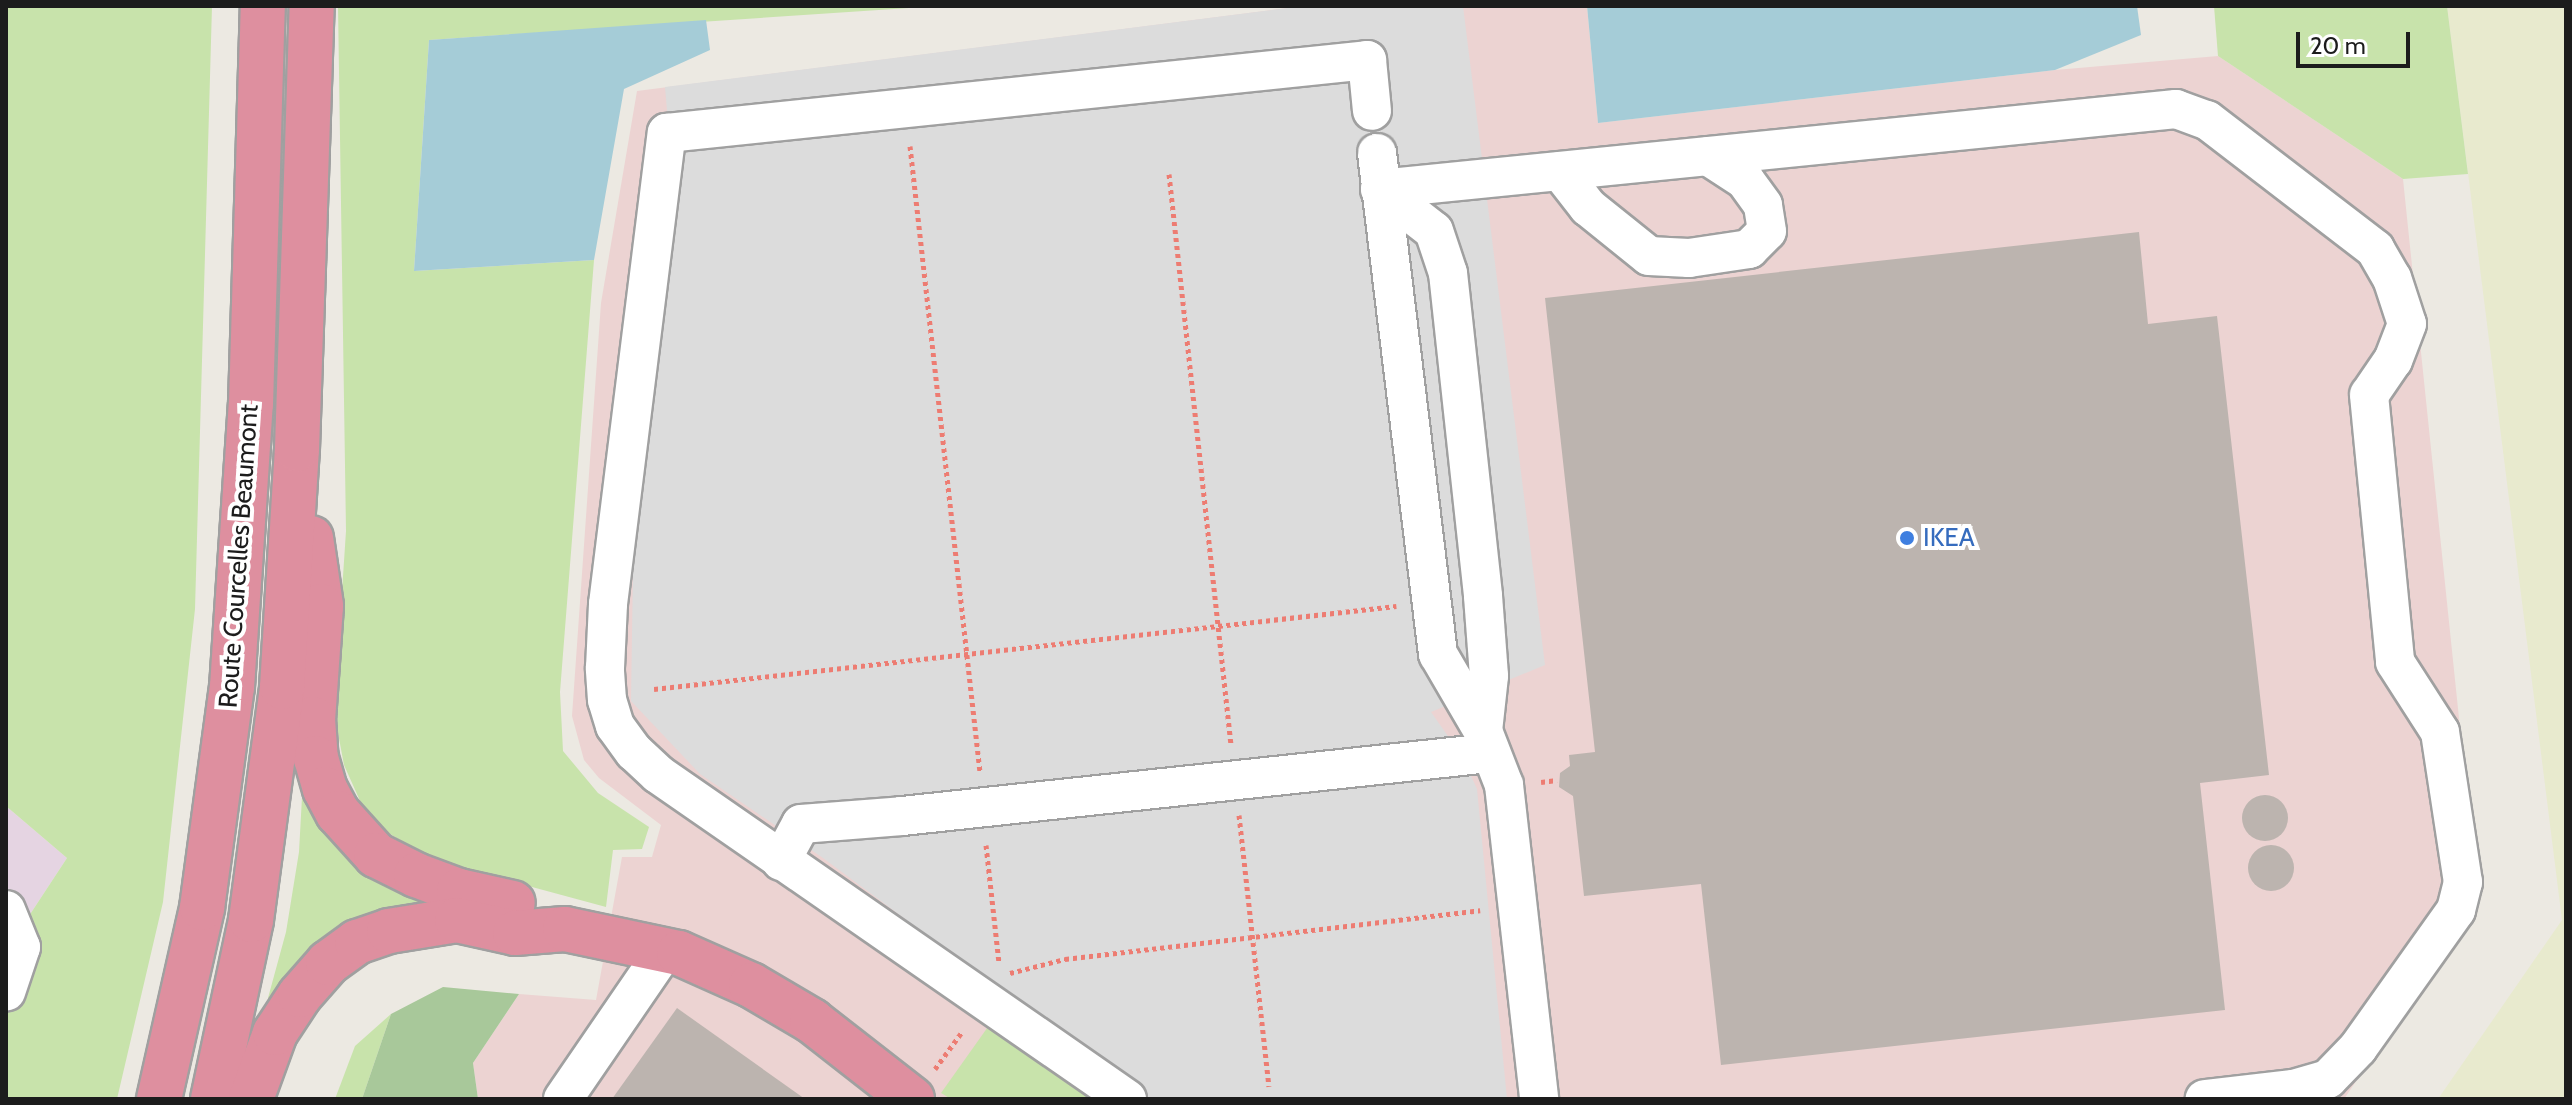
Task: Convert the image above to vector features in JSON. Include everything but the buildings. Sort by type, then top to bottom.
[{"type":"highway","name":"Route Courcelles Beaumont","points":[[159,1099],[202,908],[232,687],[251,404],[263,6]]},
{"type":"highway","name":"Route Courcelles Beaumont","points":[[213,1099],[251,920],[280,702],[297,449],[312,6]]},
{"type":"highway","points":[[297,449],[321,606],[313,719],[316,758],[325,789],[338,813],[376,855],[416,875],[459,891],[522,905],[565,929]]},
{"type":"highway","points":[[251,1099],[275,1033],[300,995],[328,963],[357,942],[389,931],[457,920],[515,933],[565,929],[665,950],[751,985],[922,1087]]},
{"type":"lane","points":[[1127,1099],[658,774],[634,752],[615,726],[607,700],[608,604],[667,133],[1367,60],[1372,111]]},
{"type":"lane","points":[[1379,171],[1560,171],[2176,109],[2207,120],[2375,249],[2392,278],[2407,324],[2393,360],[2369,395],[2395,662],[2440,732],[2463,882],[2456,910],[2358,1048],[2328,1079],[2293,1089],[2205,1099]]},
{"type":"lane","points":[[1560,171],[1588,207],[1649,256],[1689,258],[1749,249],[1767,231],[1763,205],[1745,180],[1708,156]]},
{"type":"lane","points":[[1379,171],[1438,654],[1486,742],[1504,785],[1539,1099]]},
{"type":"lane","points":[[1379,171],[1434,231],[1448,273],[1483,596],[1489,676],[1486,742]]},
{"type":"lane","points":[[781,861],[801,824],[984,808],[1235,780],[1486,742]]},
{"type":"lane","points":[[6,910],[21,947],[6,992]]},
{"type":"lane","points":[[563,1099],[665,950]]},
{"type":"path","points":[[906,108],[984,808],[990,905],[1001,975],[1065,959],[1518,905]]},
{"type":"path","points":[[1169,174],[1269,1086]]},
{"type":"path","points":[[654,689],[1432,601]]},
{"type":"path","points":[[922,1087],[985,1000]]},
{"type":"shaded area","points":[[1304,6],[1587,6],[1598,123],[2055,70],[2218,56],[2403,179],[2478,901],[2344,1099],[478,1099],[473,1063],[519,994],[596,1000],[622,857],[652,857],[661,825],[599,778],[584,760],[572,716],[601,303],[637,91]]},
{"type":"shaded area","points":[[1304,6],[1463,6],[1545,665],[1431,712],[1462,756],[1477,789],[1507,1099],[1147,1099],[823,858],[700,774],[631,701],[633,567],[672,170],[665,87]]},
{"type":"shaded area","points":[[6,806],[67,858],[6,951]]},
{"type":"green space","points":[[6,6],[212,6],[195,609],[163,902],[117,1099],[6,1099],[6,951],[67,858],[6,806]]},
{"type":"green space","points":[[338,6],[939,6],[429,40],[414,271],[594,260],[560,692],[563,751],[598,793],[649,827],[642,849],[613,850],[606,907],[432,860],[369,821],[344,765],[334,712],[346,531]]},
{"type":"green space","points":[[2214,6],[2447,6],[2468,174],[2403,179],[2218,56]]},
{"type":"green space","points":[[2447,6],[2566,6],[2566,1099],[2438,1099],[2562,920]]},
{"type":"green space","points":[[302,797],[307,797],[324,830],[348,858],[389,886],[435,900],[272,1005],[268,998],[286,932],[299,852]]},
{"type":"green space","points":[[443,987],[519,994],[473,1063],[478,1099],[362,1099],[391,1014]]},
{"type":"green space","points":[[391,1014],[362,1099],[335,1099],[355,1046]]},
{"type":"green space","points":[[990,1024],[1096,1099],[951,1099],[941,1093]]},
{"type":"water","points":[[1587,6],[2137,6],[2141,35],[2055,70],[1598,123]]},
{"type":"water","points":[[706,20],[710,50],[624,89],[594,260],[414,271],[429,40]]},
{"type":"place","name":"IKEA","points":[[1907,538]]}]
